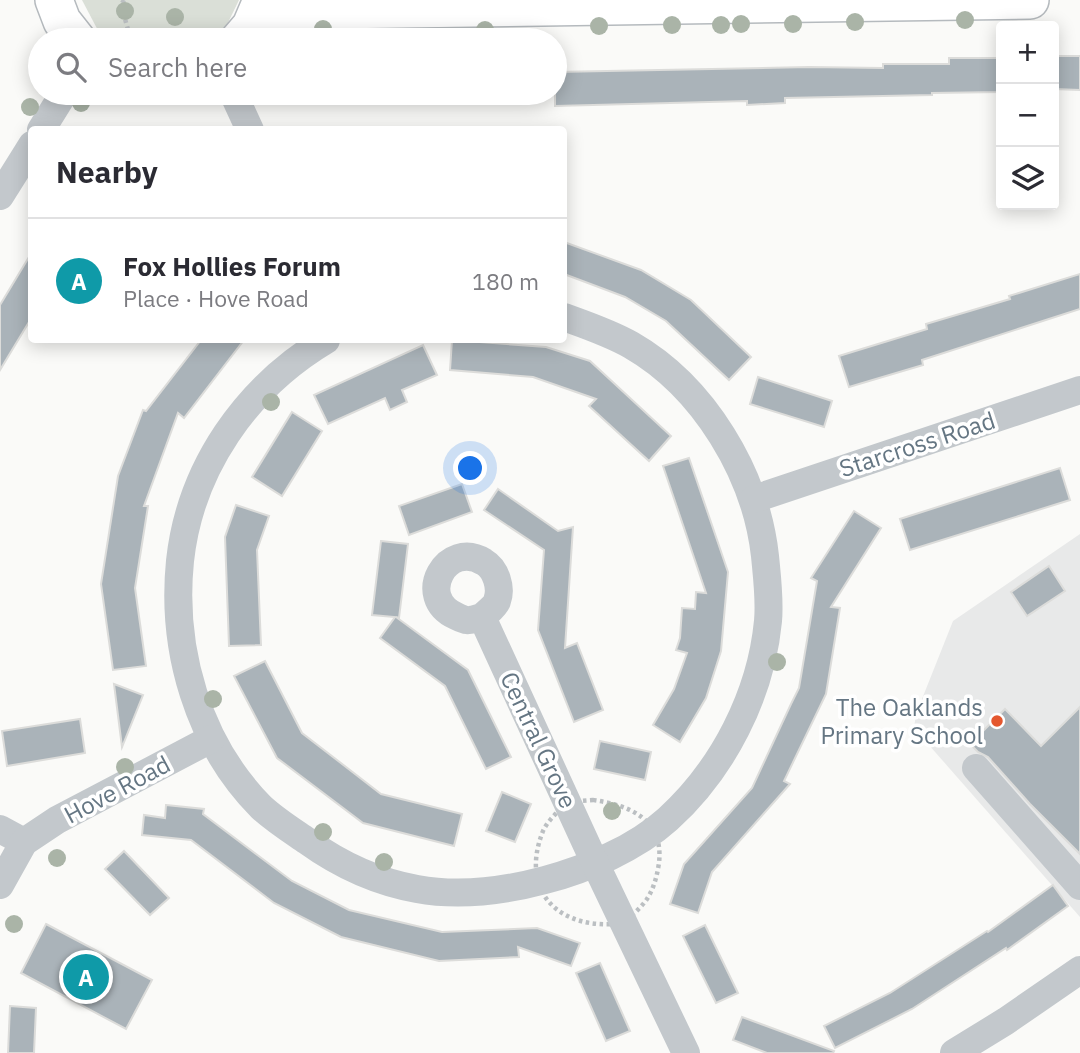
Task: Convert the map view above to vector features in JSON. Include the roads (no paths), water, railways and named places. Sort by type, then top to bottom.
[{"type":"main road","points":[[54,0],[68,28]]},
{"type":"main road","points":[[253,17],[1030,0]]},
{"type":"street","points":[[43,126],[57,105]]},
{"type":"street","points":[[239,105],[248,126]]},
{"type":"street","points":[[0,197],[28,152]]},
{"type":"street","points":[[322,343],[270,380],[237,417],[210,460],[182,544],[178,584],[178,626],[191,688],[211,738],[240,783],[264,809],[321,851],[388,882],[418,889],[484,892],[527,885],[595,863],[667,820],[709,774],[734,735],[759,670],[769,619],[762,528],[754,499],[737,461],[704,410],[668,373],[632,346],[567,318]]},
{"type":"street","name":"Starcross Road","points":[[754,499],[1080,390]]},
{"type":"street","name":"Central Grove","points":[[482,617],[686,1053]]},
{"type":"street","name":"Hove Road","points":[[12,835],[57,820],[211,738]]},
{"type":"street","points":[[976,768],[1080,886]]},
{"type":"street","points":[[0,885],[12,835]]},
{"type":"street","points":[[954,1053],[1080,970]]},
{"type":"place","name":"The Oaklands Primary School","points":[[997,721]]},
{"type":"place","name":"Fox Hollies Forum","points":[[86,977]]}]
